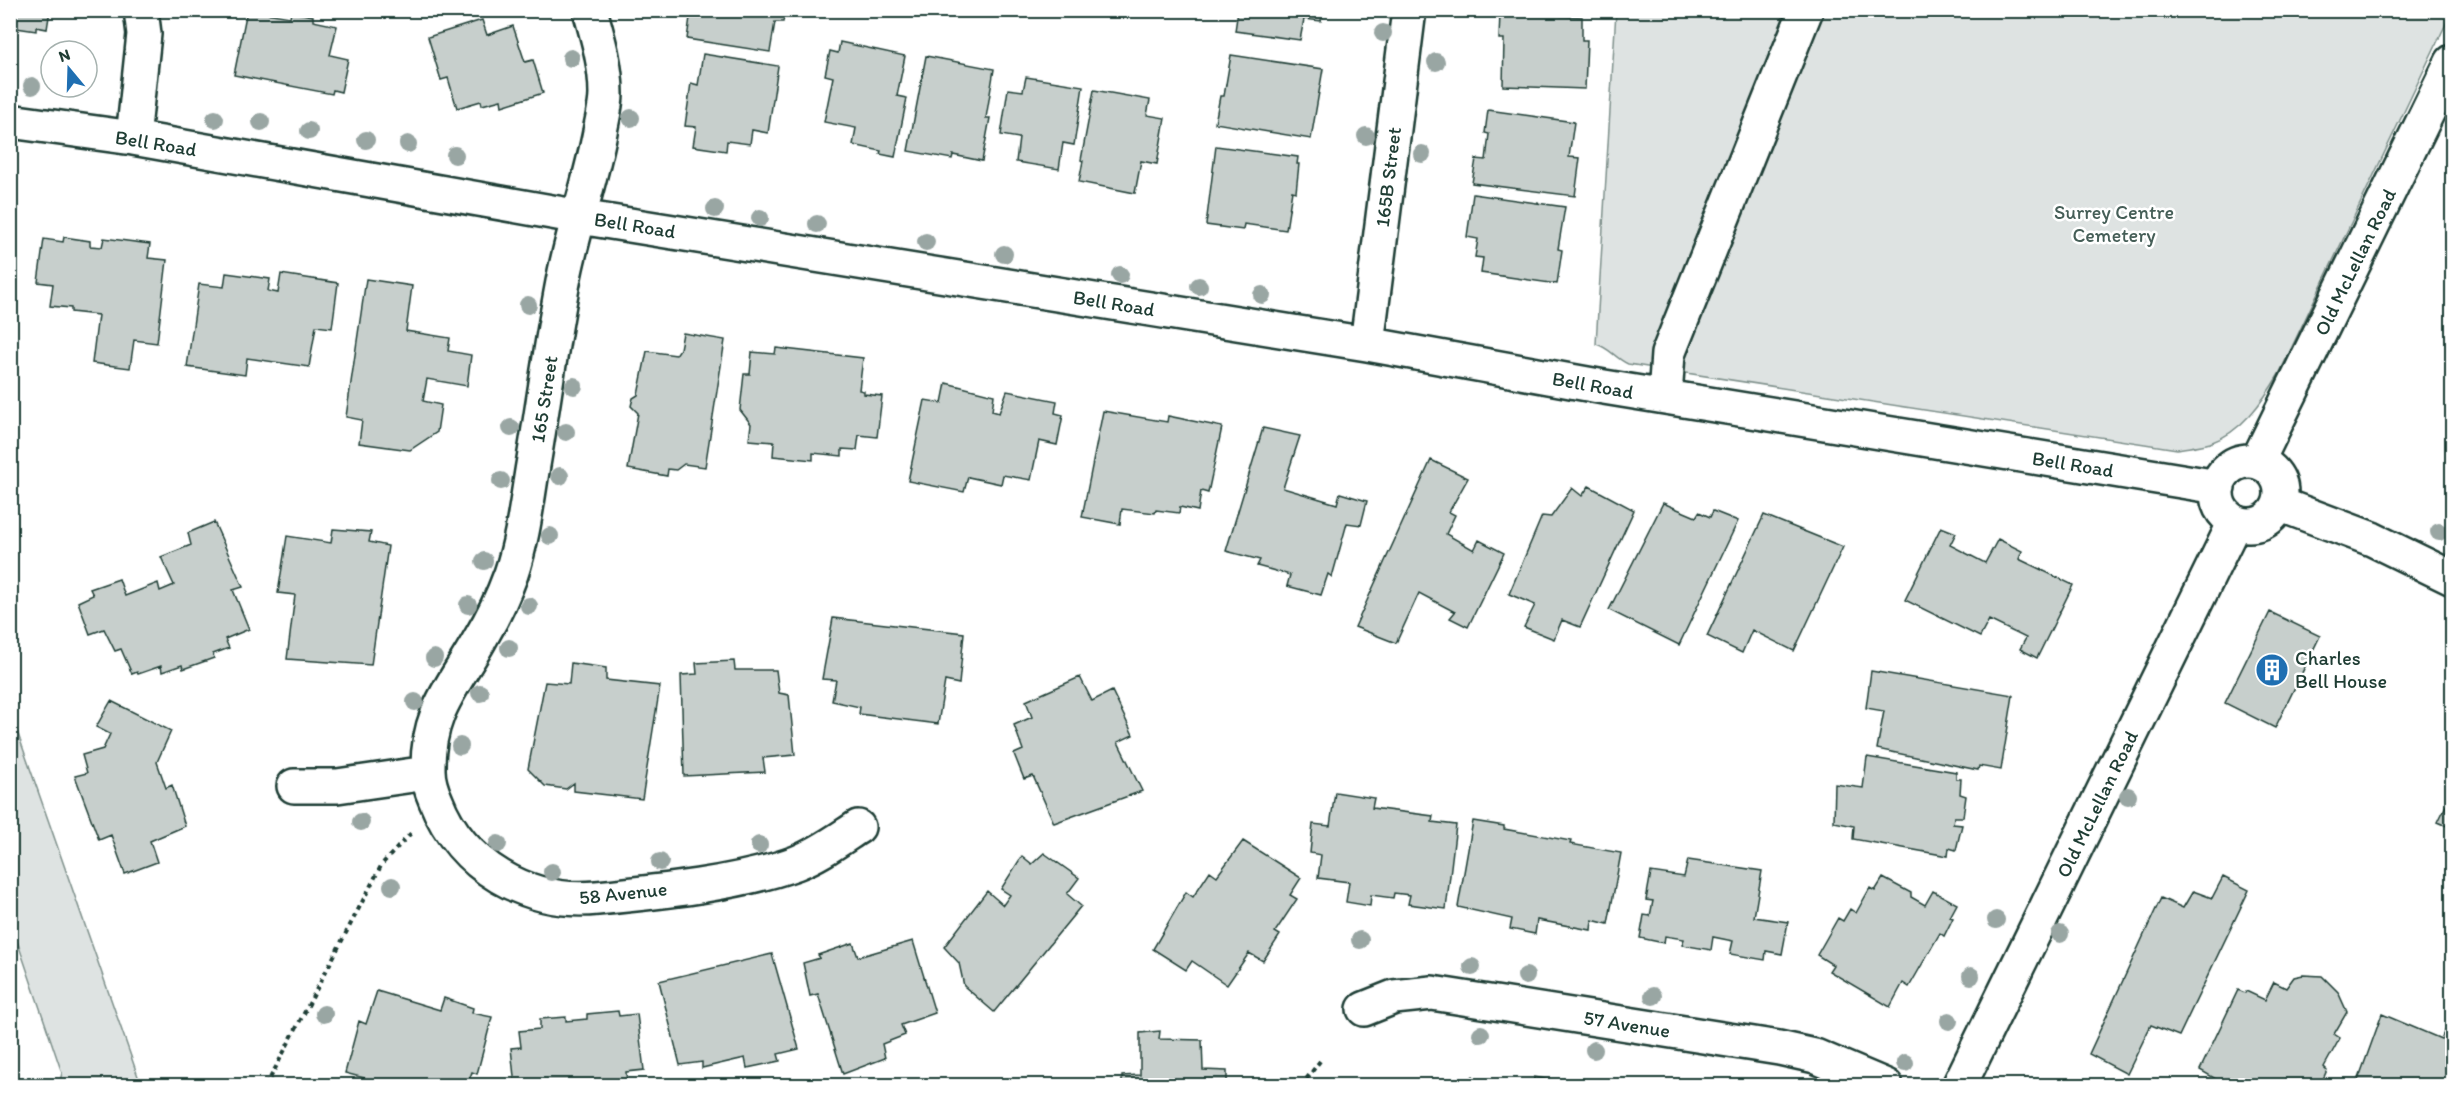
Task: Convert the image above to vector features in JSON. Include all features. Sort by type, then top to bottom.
[{"type":"street","points":[[133,138],[144,34],[141,10]]},
{"type":"street","name":"165 Street","points":[[427,773],[429,742],[440,705],[479,641],[512,572],[524,523],[565,271],[595,156],[607,96],[603,59],[590,10]]},
{"type":"street","name":"165B Street","points":[[1367,344],[1409,10]]},
{"type":"street","points":[[1665,396],[1668,354],[1806,10]]},
{"type":"street","name":"Old McLellan Road","points":[[2257,462],[2452,62]]},
{"type":"street","name":"Bell Road","points":[[10,121],[133,138],[580,217],[1367,344],[2218,488]]},
{"type":"street","points":[[2247,461],[2257,462],[2267,466],[2275,474],[2280,483],[2281,494],[2274,514],[2256,525],[2245,525],[2235,522],[2220,507],[2218,488],[2221,477],[2236,464],[2247,461]]},
{"type":"street","points":[[2279,504],[2372,539],[2452,578]]},
{"type":"street","name":"Old McLellan Road","points":[[1959,1086],[2235,522]]},
{"type":"street","points":[[294,786],[337,786],[427,773]]},
{"type":"street","name":"58 Avenue","points":[[427,773],[441,816],[459,843],[485,868],[514,885],[543,896],[579,900],[665,890],[765,872],[796,863],[827,848],[858,827]]},
{"type":"street","name":"57 Avenue","points":[[1364,1009],[1394,997],[1432,993],[1779,1048],[1815,1056],[1886,1086]]},
{"type":"path","points":[[266,1086],[382,864],[415,830]]},
{"type":"path","points":[[1301,1086],[1320,1060]]},
{"type":"green space","name":"Surrey Centre Cemetery","points":[[1616,11],[2452,11],[2273,384],[2259,405],[2232,431],[2210,443],[2177,449],[1628,364],[1596,344]]},
{"type":"green space","points":[[11,714],[141,1085],[59,1085],[62,1073],[11,923]]},
{"type":"building","points":[[10,10],[50,10],[47,29],[36,27],[36,31],[10,27]]},
{"type":"building","points":[[247,10],[290,17],[291,12],[313,16],[313,21],[337,26],[330,55],[348,59],[341,92],[333,90],[332,94],[234,75]]},
{"type":"building","points":[[691,10],[785,10],[783,22],[775,22],[770,52],[687,39]]},
{"type":"building","points":[[1238,10],[1323,10],[1321,21],[1304,19],[1300,40],[1235,31]]},
{"type":"building","points":[[1524,10],[1562,10],[1561,16],[1582,17],[1582,40],[1587,40],[1585,89],[1503,86],[1504,39],[1499,39],[1500,13],[1524,14]]},
{"type":"building","points":[[482,20],[487,35],[513,26],[525,62],[533,60],[543,93],[502,106],[501,100],[482,105],[481,101],[457,108],[448,78],[441,80],[428,37]]},
{"type":"building","points":[[840,42],[905,56],[897,96],[907,98],[895,157],[880,154],[881,151],[853,145],[856,128],[824,122],[833,77],[825,75],[830,51],[838,53]]},
{"type":"building","points":[[703,54],[778,66],[768,133],[752,130],[750,144],[727,141],[726,151],[693,146],[696,127],[685,126],[691,83],[698,85]]},
{"type":"building","points":[[1231,55],[1323,69],[1311,139],[1215,123],[1220,96],[1224,96]]},
{"type":"building","points":[[926,56],[994,69],[986,118],[990,118],[982,161],[953,155],[952,159],[908,151]]},
{"type":"building","points":[[1026,77],[1083,86],[1074,145],[1063,143],[1059,169],[1016,162],[1019,138],[1001,135],[1008,89],[1023,91]]},
{"type":"building","points":[[1094,90],[1150,100],[1147,115],[1165,118],[1157,164],[1141,161],[1135,193],[1079,182]]},
{"type":"building","points":[[1488,110],[1574,122],[1569,157],[1580,158],[1575,196],[1472,183],[1476,159],[1486,160],[1489,134],[1485,133]]},
{"type":"building","points":[[1216,146],[1298,157],[1296,192],[1292,191],[1286,230],[1244,224],[1243,230],[1206,225]]},
{"type":"building","points":[[1473,194],[1565,207],[1558,249],[1562,250],[1557,284],[1481,273],[1483,258],[1475,257],[1478,239],[1467,237]]},
{"type":"building","points":[[64,237],[90,241],[90,246],[102,247],[104,238],[150,244],[148,258],[167,260],[157,343],[134,340],[130,368],[92,363],[98,315],[71,312],[71,308],[50,306],[53,284],[38,282],[44,239],[63,242]]},
{"type":"building","points":[[226,273],[270,279],[268,291],[278,293],[281,274],[338,283],[332,328],[316,326],[309,367],[247,358],[245,375],[187,367],[199,284],[224,287]]},
{"type":"building","points":[[366,279],[412,286],[406,331],[450,338],[448,351],[471,355],[467,386],[427,379],[423,401],[441,405],[437,432],[410,450],[359,443],[362,420],[346,417]]},
{"type":"building","points":[[683,333],[725,340],[705,467],[684,464],[676,470],[668,469],[667,476],[628,469],[638,413],[631,406],[633,398],[638,395],[647,351],[676,355],[680,349]]},
{"type":"building","points":[[776,348],[863,358],[859,390],[864,391],[864,394],[882,396],[877,437],[859,435],[857,450],[842,449],[842,456],[813,453],[813,460],[773,456],[774,442],[749,440],[751,424],[740,410],[744,374],[750,374],[752,352],[775,354]]},
{"type":"building","points":[[946,383],[994,395],[992,411],[999,413],[1007,391],[1057,401],[1055,413],[1063,415],[1057,445],[1039,441],[1031,480],[1003,475],[1001,484],[968,477],[964,492],[908,481],[925,400],[942,403]]},
{"type":"building","points":[[1103,411],[1167,422],[1168,416],[1222,427],[1208,493],[1201,491],[1198,511],[1180,507],[1179,513],[1122,509],[1120,524],[1082,517]]},
{"type":"building","points":[[1263,428],[1300,436],[1283,488],[1337,504],[1340,493],[1367,501],[1361,525],[1347,523],[1332,577],[1328,574],[1321,595],[1287,586],[1290,575],[1257,566],[1260,560],[1226,551]]},
{"type":"building","points":[[1431,460],[1468,478],[1449,512],[1455,515],[1446,534],[1474,550],[1479,540],[1504,553],[1468,627],[1450,618],[1455,612],[1419,593],[1396,643],[1355,627]]},
{"type":"building","points":[[1589,486],[1634,510],[1580,627],[1562,620],[1554,639],[1524,627],[1535,605],[1509,594],[1542,516],[1551,517],[1572,488],[1582,496]]},
{"type":"building","points":[[1663,503],[1696,517],[1699,512],[1710,517],[1713,511],[1738,521],[1679,645],[1609,610]]},
{"type":"building","points":[[1764,515],[1843,547],[1794,651],[1752,630],[1742,653],[1707,636]]},
{"type":"building","points":[[214,522],[243,587],[233,590],[249,629],[225,639],[229,648],[213,654],[214,658],[183,669],[182,665],[162,672],[161,666],[132,674],[121,649],[115,651],[104,629],[90,634],[78,602],[93,595],[90,589],[119,579],[125,596],[158,583],[160,591],[174,585],[161,557],[191,545],[188,533]]},
{"type":"building","points":[[1941,527],[1956,533],[1950,545],[1985,563],[1998,539],[2022,551],[2019,559],[2073,585],[2037,658],[2020,649],[2026,638],[1989,620],[1980,637],[1905,600]]},
{"type":"building","points":[[333,529],[371,532],[369,542],[388,546],[371,665],[287,659],[295,595],[278,593],[287,536],[331,543]]},
{"type":"building","name":"Charles Bell House","points":[[2270,612],[2320,636],[2275,728],[2225,703]]},
{"type":"building","points":[[833,618],[964,633],[959,684],[945,681],[938,724],[859,714],[860,707],[832,701],[836,680],[822,679]]},
{"type":"building","points":[[734,661],[735,670],[776,670],[779,693],[789,695],[795,755],[763,758],[765,772],[684,776],[681,675],[697,674],[696,663]]},
{"type":"building","points":[[571,663],[606,668],[606,680],[660,686],[642,799],[574,791],[574,783],[566,789],[545,786],[528,769],[545,682],[569,684]]},
{"type":"building","points":[[1871,671],[2013,695],[2001,770],[1979,766],[1978,770],[1877,749],[1884,711],[1866,708]]},
{"type":"building","points":[[1080,677],[1092,701],[1112,691],[1133,735],[1118,742],[1142,791],[1054,823],[1033,776],[1024,779],[1014,754],[1023,750],[1014,725],[1032,717],[1026,701]]},
{"type":"building","points":[[111,701],[171,731],[157,762],[166,788],[172,785],[185,826],[150,841],[157,862],[125,874],[111,835],[99,840],[75,776],[87,773],[82,755],[103,749],[110,734],[96,727]]},
{"type":"building","points":[[1867,757],[1956,772],[1956,779],[1961,779],[1960,794],[1966,796],[1963,817],[1954,817],[1953,824],[1962,825],[1956,850],[1949,848],[1948,856],[1853,839],[1854,826],[1834,822],[1835,784],[1863,788]]},
{"type":"building","points":[[1335,792],[1374,798],[1372,808],[1433,816],[1432,822],[1456,825],[1446,909],[1408,904],[1410,895],[1394,893],[1393,898],[1371,895],[1370,906],[1346,902],[1349,882],[1318,878],[1321,855],[1310,853],[1313,824],[1330,826]]},
{"type":"building","points":[[2452,793],[2452,828],[2438,822]]},
{"type":"building","points":[[1473,821],[1571,841],[1570,844],[1621,853],[1608,924],[1592,920],[1591,930],[1537,920],[1535,934],[1510,929],[1512,919],[1458,907]]},
{"type":"building","points":[[1243,841],[1301,878],[1290,895],[1297,899],[1275,932],[1280,935],[1263,961],[1249,953],[1227,985],[1192,961],[1186,970],[1153,949],[1186,892],[1193,897],[1210,871],[1217,876]]},
{"type":"building","points":[[1044,853],[1079,878],[1067,894],[1081,906],[994,1012],[964,986],[959,963],[944,947],[987,891],[1003,905],[1010,895],[1001,889],[1022,856],[1032,864]]},
{"type":"building","points":[[1688,860],[1762,871],[1754,917],[1788,922],[1782,954],[1766,951],[1765,960],[1730,954],[1733,941],[1713,937],[1711,950],[1682,945],[1684,939],[1665,936],[1664,943],[1640,938],[1644,915],[1650,916],[1653,901],[1646,900],[1651,872],[1684,877]]},
{"type":"building","points":[[2223,877],[2249,890],[2179,1036],[2151,1025],[2127,1074],[2089,1054],[2161,898],[2183,908],[2193,891],[2212,898]]},
{"type":"building","points":[[1883,878],[1911,893],[1911,897],[1925,905],[1933,891],[1957,904],[1944,936],[1940,933],[1909,987],[1903,983],[1890,1007],[1829,971],[1833,965],[1817,955],[1838,918],[1843,921],[1850,909],[1856,913],[1870,888],[1875,891]]},
{"type":"building","points":[[913,941],[935,1013],[901,1025],[905,1035],[882,1044],[885,1058],[843,1074],[818,994],[810,996],[803,963],[820,958],[818,955],[853,943],[858,957]]},
{"type":"building","points":[[772,954],[799,1049],[778,1054],[780,1061],[747,1068],[745,1058],[702,1068],[702,1062],[680,1065],[659,981]]},
{"type":"building","points":[[2322,976],[2338,992],[2347,1012],[2334,1034],[2340,1038],[2324,1067],[2327,1070],[2320,1086],[2219,1086],[2214,1083],[2216,1079],[2200,1070],[2238,990],[2245,993],[2246,991],[2265,1000],[2274,982],[2286,988],[2294,977]]},
{"type":"building","points":[[377,991],[440,1010],[444,998],[473,1008],[472,1013],[492,1017],[477,1074],[472,1072],[467,1086],[438,1086],[430,1083],[429,1086],[371,1086],[372,1080],[345,1073],[359,1021],[366,1024]]},
{"type":"building","points":[[10,1010],[17,1029],[10,1032]]},
{"type":"building","points":[[618,1011],[619,1016],[637,1014],[644,1070],[626,1072],[627,1086],[515,1086],[511,1048],[521,1047],[519,1031],[540,1029],[540,1019],[566,1017],[566,1021],[587,1019],[587,1014]]},
{"type":"building","points":[[2382,1014],[2441,1039],[2446,1028],[2452,1030],[2452,1086],[2356,1086]]},
{"type":"building","points":[[1160,1031],[1159,1039],[1202,1040],[1203,1070],[1227,1071],[1227,1086],[1122,1086],[1122,1076],[1140,1075],[1140,1033]]},
{"type":"building","points":[[1473,1076],[1481,1086],[1462,1086]]},
{"type":"building","points":[[1534,1077],[1568,1083],[1567,1086],[1533,1086]]},
{"type":"place","name":"Charles Bell House","points":[[2272,670]]}]
